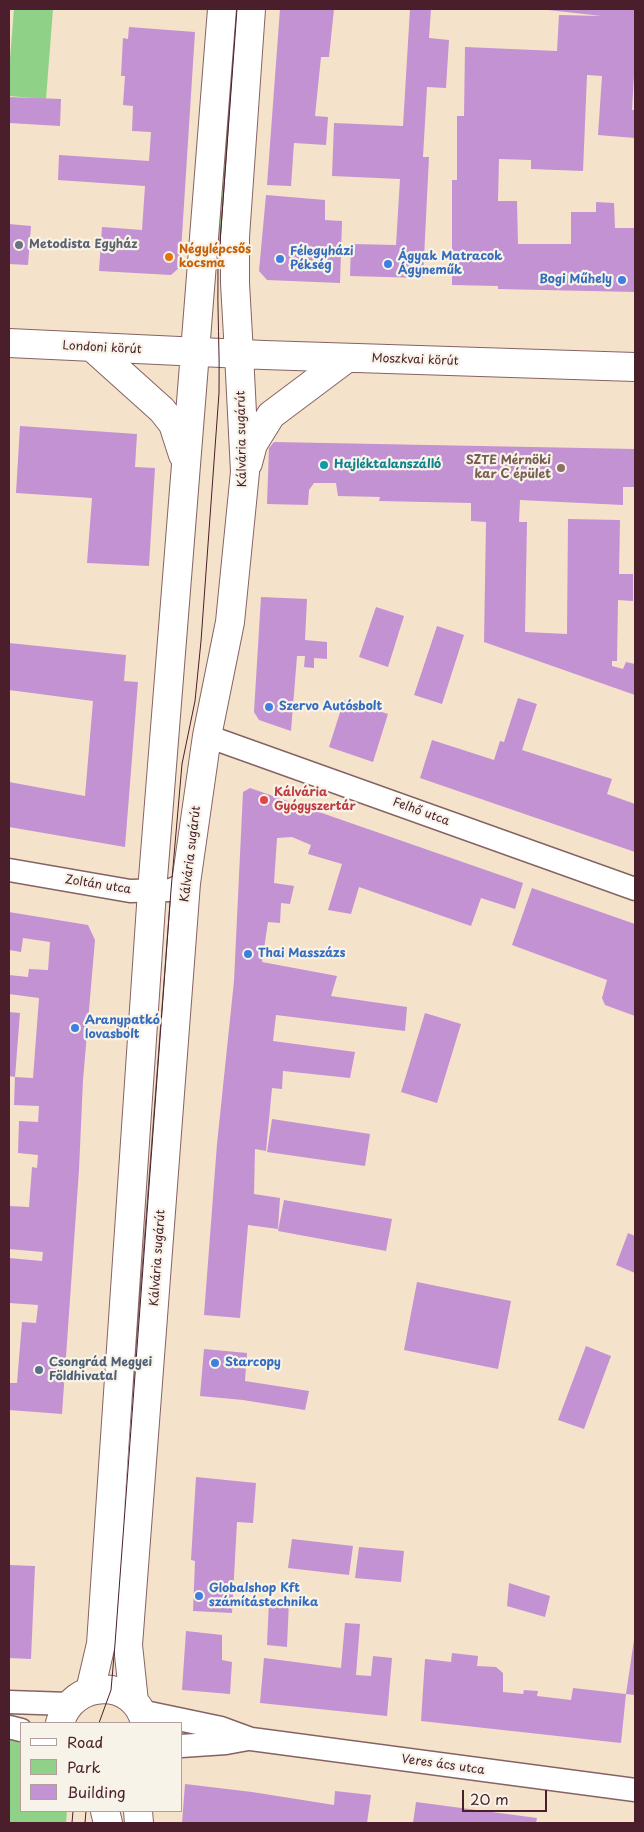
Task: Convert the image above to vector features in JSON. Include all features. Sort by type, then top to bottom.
[{"type":"main road","points":[[73,1706],[101,1644],[152,891],[222,9]]},
{"type":"main road","name":"Kálvária sugárút","points":[[140,1712],[128,1645],[186,883],[207,736],[230,622],[245,472],[235,283],[235,237],[251,9]]},
{"type":"main road","name":"Londoni körút","points":[[9,343],[195,352]]},
{"type":"main road","points":[[93,348],[162,410],[173,424],[186,464]]},
{"type":"main road","name":"Moszkvai körút","points":[[195,352],[635,367]]},
{"type":"main road","points":[[245,472],[253,444],[271,415],[347,358]]},
{"type":"main road","points":[[73,1706],[105,1689],[118,1692],[140,1712]]},
{"type":"street","name":"Felhő utca","points":[[207,736],[635,889]]},
{"type":"street","name":"Zoltán utca","points":[[9,870],[130,891],[172,890],[186,883]]},
{"type":"street","points":[[9,1702],[73,1706]]},
{"type":"street","name":"Veres ács utca","points":[[140,1712],[221,1728],[251,1739],[635,1790]]},
{"type":"street","name":"Veres ács utca","points":[[182,1746],[251,1739]]},
{"type":"green space","points":[[14,9],[53,9],[46,99],[9,96]]},
{"type":"green space","points":[[231,9],[243,9],[224,264],[212,263]]},
{"type":"green space","points":[[9,1736],[20,1742],[20,1812],[67,1812],[66,1823],[9,1823]]},
{"type":"building","points":[[280,9],[334,9],[329,57],[321,57],[315,116],[328,117],[326,145],[294,143],[291,186],[267,185]]},
{"type":"building","points":[[410,9],[431,9],[429,38],[449,40],[446,88],[427,87],[423,157],[429,157],[423,278],[350,276],[351,244],[396,245],[400,179],[332,176],[334,123],[403,126]]},
{"type":"building","points":[[548,9],[635,9],[632,110],[635,110],[635,138],[598,135],[602,76],[587,75],[583,171],[531,169],[531,160],[499,159],[498,201],[517,201],[518,244],[571,244],[571,212],[596,212],[596,202],[614,203],[615,228],[635,228],[635,292],[498,289],[498,286],[452,285],[452,180],[457,180],[457,116],[464,116],[465,47],[557,51],[559,15],[602,16]]},
{"type":"building","points":[[129,27],[195,32],[180,267],[171,275],[99,271],[102,227],[142,230],[145,186],[58,180],[59,155],[149,161],[151,132],[132,131],[133,106],[123,105],[125,76],[121,76],[123,38],[128,39]]},
{"type":"building","points":[[9,97],[61,99],[60,126],[9,123]]},
{"type":"building","points":[[266,195],[325,200],[325,220],[342,221],[340,283],[267,280],[259,271]]},
{"type":"building","name":"Metodista Egyház","points":[[9,224],[31,226],[28,265],[9,264]]},
{"type":"building","points":[[20,426],[137,434],[135,467],[155,468],[149,566],[87,563],[92,498],[16,493]]},
{"type":"building","points":[[274,442],[635,449],[635,487],[623,487],[623,505],[520,500],[519,522],[527,522],[525,632],[567,634],[568,519],[620,520],[619,574],[633,574],[633,601],[618,600],[617,661],[612,661],[612,666],[623,669],[626,662],[635,664],[635,695],[484,642],[486,522],[471,521],[471,503],[379,501],[380,497],[338,496],[336,483],[314,483],[309,490],[308,505],[267,504],[269,448]]},
{"type":"building","points":[[261,597],[307,599],[305,640],[327,642],[327,659],[314,658],[314,668],[304,667],[305,656],[297,656],[291,731],[259,720],[254,712]]},
{"type":"building","points":[[376,607],[404,616],[388,667],[359,657]]},
{"type":"building","points":[[437,626],[464,635],[442,704],[414,695]]},
{"type":"building","points":[[9,643],[126,655],[124,681],[138,682],[125,847],[9,827],[9,782],[85,796],[93,701],[9,690]]},
{"type":"building","points":[[518,698],[537,704],[522,750],[612,779],[607,794],[635,804],[635,852],[420,778],[432,740],[494,760],[500,741],[504,742]]},
{"type":"building","points":[[344,700],[388,714],[373,762],[329,747]]},
{"type":"building","points":[[250,788],[523,883],[515,909],[481,898],[471,926],[359,887],[351,914],[328,910],[342,864],[308,854],[311,845],[292,837],[277,838],[274,883],[294,886],[290,904],[281,903],[280,923],[268,922],[262,962],[337,976],[331,996],[407,1007],[405,1031],[276,1015],[273,1041],[355,1052],[350,1078],[283,1071],[282,1089],[272,1088],[266,1151],[255,1149],[254,1194],[280,1198],[278,1229],[248,1225],[240,1318],[204,1315],[217,1144],[234,981],[243,792]]},
{"type":"building","points":[[532,888],[635,924],[635,1016],[605,1005],[602,998],[607,980],[512,945]]},
{"type":"building","points":[[9,912],[88,925],[95,940],[83,1080],[79,1170],[62,1414],[9,1410],[9,1383],[17,1383],[22,1322],[36,1323],[38,1305],[9,1303],[9,1258],[42,1261],[43,1252],[9,1249],[9,1206],[29,1207],[32,1167],[37,1168],[38,1155],[18,1153],[19,1121],[38,1122],[39,1106],[14,1105],[15,1077],[33,1078],[39,998],[9,994],[9,975],[28,977],[29,969],[48,970],[50,942],[23,938],[21,952],[9,950]]},
{"type":"building","points":[[9,1012],[20,1013],[15,1077],[9,1076]]},
{"type":"building","points":[[425,1013],[461,1024],[437,1103],[401,1092]]},
{"type":"building","points":[[272,1119],[370,1134],[365,1166],[267,1152]]},
{"type":"building","points":[[284,1200],[392,1219],[386,1251],[278,1231]]},
{"type":"building","points":[[628,1233],[635,1236],[635,1273],[616,1265]]},
{"type":"building","points":[[417,1282],[511,1301],[498,1369],[404,1350]]},
{"type":"building","points":[[586,1346],[611,1356],[584,1429],[558,1420]]},
{"type":"building","points":[[204,1349],[247,1353],[245,1381],[309,1391],[305,1410],[243,1400],[200,1396]]},
{"type":"building","points":[[196,1477],[256,1483],[253,1523],[237,1522],[232,1613],[193,1611],[195,1561],[191,1560]]},
{"type":"building","points":[[292,1539],[353,1546],[349,1575],[288,1568]]},
{"type":"building","points":[[359,1547],[404,1551],[401,1582],[355,1578]]},
{"type":"building","points":[[9,1565],[35,1566],[31,1659],[9,1658]]},
{"type":"building","points":[[509,1583],[550,1596],[545,1617],[507,1606]]},
{"type":"building","points":[[269,1600],[289,1601],[287,1647],[267,1645]]},
{"type":"building","points":[[345,1623],[360,1624],[356,1675],[371,1676],[373,1656],[392,1658],[387,1716],[260,1703],[264,1658],[341,1668]]},
{"type":"building","points":[[186,1631],[222,1635],[222,1660],[232,1662],[230,1694],[182,1690]]},
{"type":"building","points":[[635,1640],[635,1695],[626,1694]]},
{"type":"building","points":[[452,1653],[478,1656],[477,1666],[496,1667],[503,1673],[503,1692],[523,1694],[524,1690],[538,1691],[537,1696],[571,1700],[573,1688],[626,1694],[621,1743],[421,1721],[425,1659],[451,1662]]},
{"type":"building","points":[[185,1784],[334,1805],[335,1791],[371,1795],[367,1823],[182,1823]]},
{"type":"building","points":[[416,1802],[537,1818],[536,1823],[413,1823]]},
{"type":"tram line","points":[[99,1722],[111,1690],[171,890],[182,764],[195,701],[201,641],[219,393],[218,270],[237,9]]},
{"type":"tram line","points":[[72,1823],[73,1812]]},
{"type":"tram line","points":[[85,1823],[86,1812]]},
{"type":"place","name":"Metodista Egyház","points":[[19,245]]},
{"type":"place","name":"Négylépcsős kocsma","points":[[169,257]]},
{"type":"place","name":"Félegyházi Pékség","points":[[280,259]]},
{"type":"place","name":"Ágyak Matracok Ágyneműk","points":[[388,264]]},
{"type":"place","name":"Bogi Műhely","points":[[622,280]]},
{"type":"place","name":"Hajléktalanszálló","points":[[324,465]]},
{"type":"place","name":"SZTE Mérnöki kar C épület","points":[[561,468]]},
{"type":"place","name":"Szervo Autósbolt","points":[[269,707]]},
{"type":"place","name":"Kálvária Gyógyszertár","points":[[264,800]]},
{"type":"place","name":"Thai Masszázs","points":[[248,954]]},
{"type":"place","name":"Aranypatkó lovasbolt","points":[[75,1028]]},
{"type":"place","name":"Starcopy","points":[[215,1363]]},
{"type":"place","name":"Csongrád Megyei Földhivatal","points":[[39,1370]]},
{"type":"place","name":"Globalshop Kft számítástechnika","points":[[199,1596]]}]
